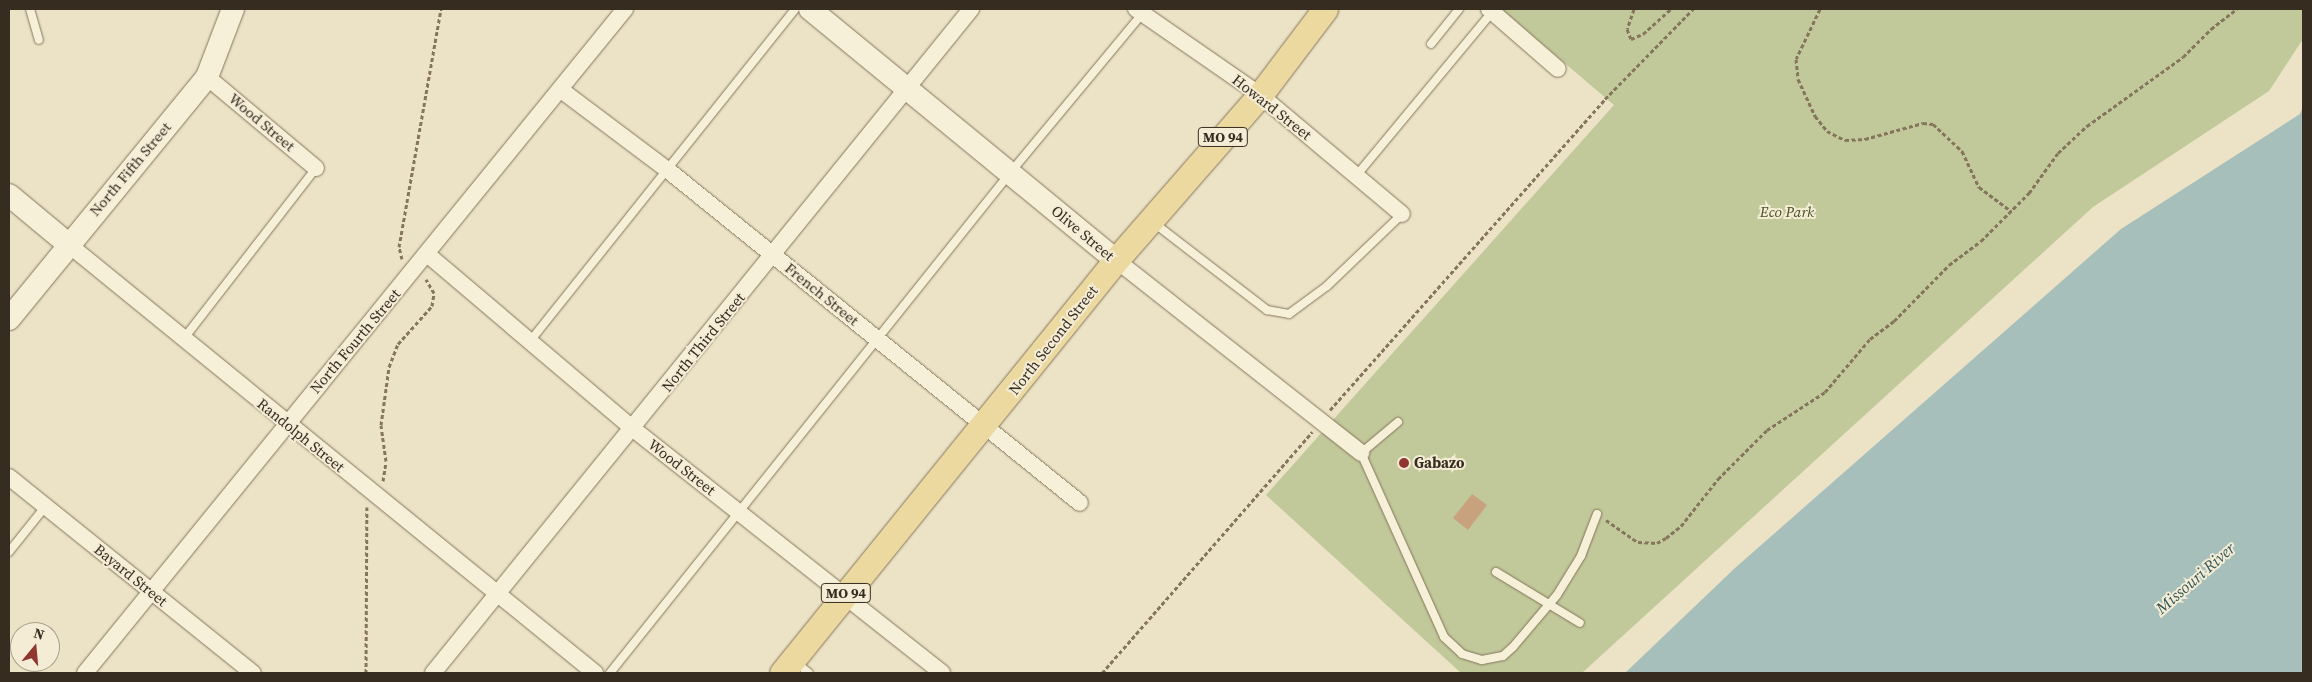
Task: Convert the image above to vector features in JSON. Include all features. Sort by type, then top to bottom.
[{"type":"main road","name":"North Fifth Street","points":[[9,319],[68,244],[207,77],[233,9]]},
{"type":"main road","name":"Olive Street","points":[[810,9],[1116,260]]},
{"type":"main road","name":"North Second Street","points":[[795,669],[844,596],[983,428],[1116,260],[1260,95],[1325,9]]},
{"type":"main road","name":"Randolph Street","points":[[9,196],[68,244]]},
{"type":"street","name":"North Fourth Street","points":[[85,673],[625,9]]},
{"type":"street","name":"North Third Street","points":[[433,673],[774,255],[971,9]]},
{"type":"street","points":[[1490,10],[1558,69]]},
{"type":"street","name":"Howard Street","points":[[1139,12],[1260,95],[1402,214]]},
{"type":"street","name":"Wood Street","points":[[207,77],[316,168]]},
{"type":"street","name":"French Street","points":[[561,90],[669,171],[774,255],[983,428],[1080,503]]},
{"type":"street","name":"Randolph Street","points":[[68,244],[185,337],[286,425],[595,673]]},
{"type":"street","name":"Wood Street","points":[[427,254],[531,340],[632,428],[942,673]]},
{"type":"street","name":"Olive Street","points":[[1116,260],[1360,453]]},
{"type":"street","name":"Bayard Street","points":[[9,477],[253,673]]},
{"type":"lane","points":[[30,9],[39,40]]},
{"type":"lane","points":[[531,340],[669,171],[795,9]]},
{"type":"lane","points":[[1431,44],[1459,9]]},
{"type":"lane","points":[[1356,176],[1490,10]]},
{"type":"lane","points":[[610,673],[1139,12]]},
{"type":"lane","points":[[185,337],[316,168]]},
{"type":"lane","points":[[1151,220],[1266,310],[1289,314],[1327,286],[1402,214]]},
{"type":"lane","points":[[1398,422],[1360,453],[1444,638],[1462,654],[1482,660],[1503,656],[1549,604],[1581,556],[1597,514]]},
{"type":"lane","points":[[9,552],[45,507]]},
{"type":"lane","points":[[1496,572],[1580,623]]},
{"type":"path","points":[[404,261],[399,247],[441,9]]},
{"type":"path","points":[[1634,9],[1626,29],[1631,39],[1643,34],[1671,9]]},
{"type":"path","points":[[1327,414],[1605,99],[1693,9]]},
{"type":"path","points":[[1820,9],[1796,59],[1798,79],[1815,116],[1827,131],[1845,140],[1865,139],[1923,123],[1933,124],[1962,151],[1980,187],[2011,211]]},
{"type":"path","points":[[1597,514],[1638,542],[1657,542],[1666,538],[1681,526],[1718,479],[1767,430],[1825,392],[1870,340],[2011,211],[2029,193],[2058,153],[2087,126],[2183,57],[2237,9]]},
{"type":"path","points":[[379,487],[386,461],[381,425],[389,367],[398,344],[432,306],[434,292],[426,279]]},
{"type":"path","points":[[1102,673],[1312,432]]},
{"type":"path","points":[[366,673],[369,555],[366,513],[370,499]]},
{"type":"green space","name":"Eco Park","points":[[1501,9],[2303,9],[2303,39],[2269,91],[2093,207],[1582,673],[1461,673],[1266,495],[1614,105]]},
{"type":"water","name":"Missouri River","points":[[2303,107],[2303,673],[1625,673],[1735,568],[2121,229],[2300,114]]},
{"type":"building","name":"Gabazo","points":[[1406,458],[1409,459],[1409,469],[1402,470],[1399,469],[1398,462],[1399,459]]},
{"type":"building","points":[[1472,494],[1487,505],[1468,530],[1453,518]]},
{"type":"place","name":"Gabazo","points":[[1404,463]]}]
